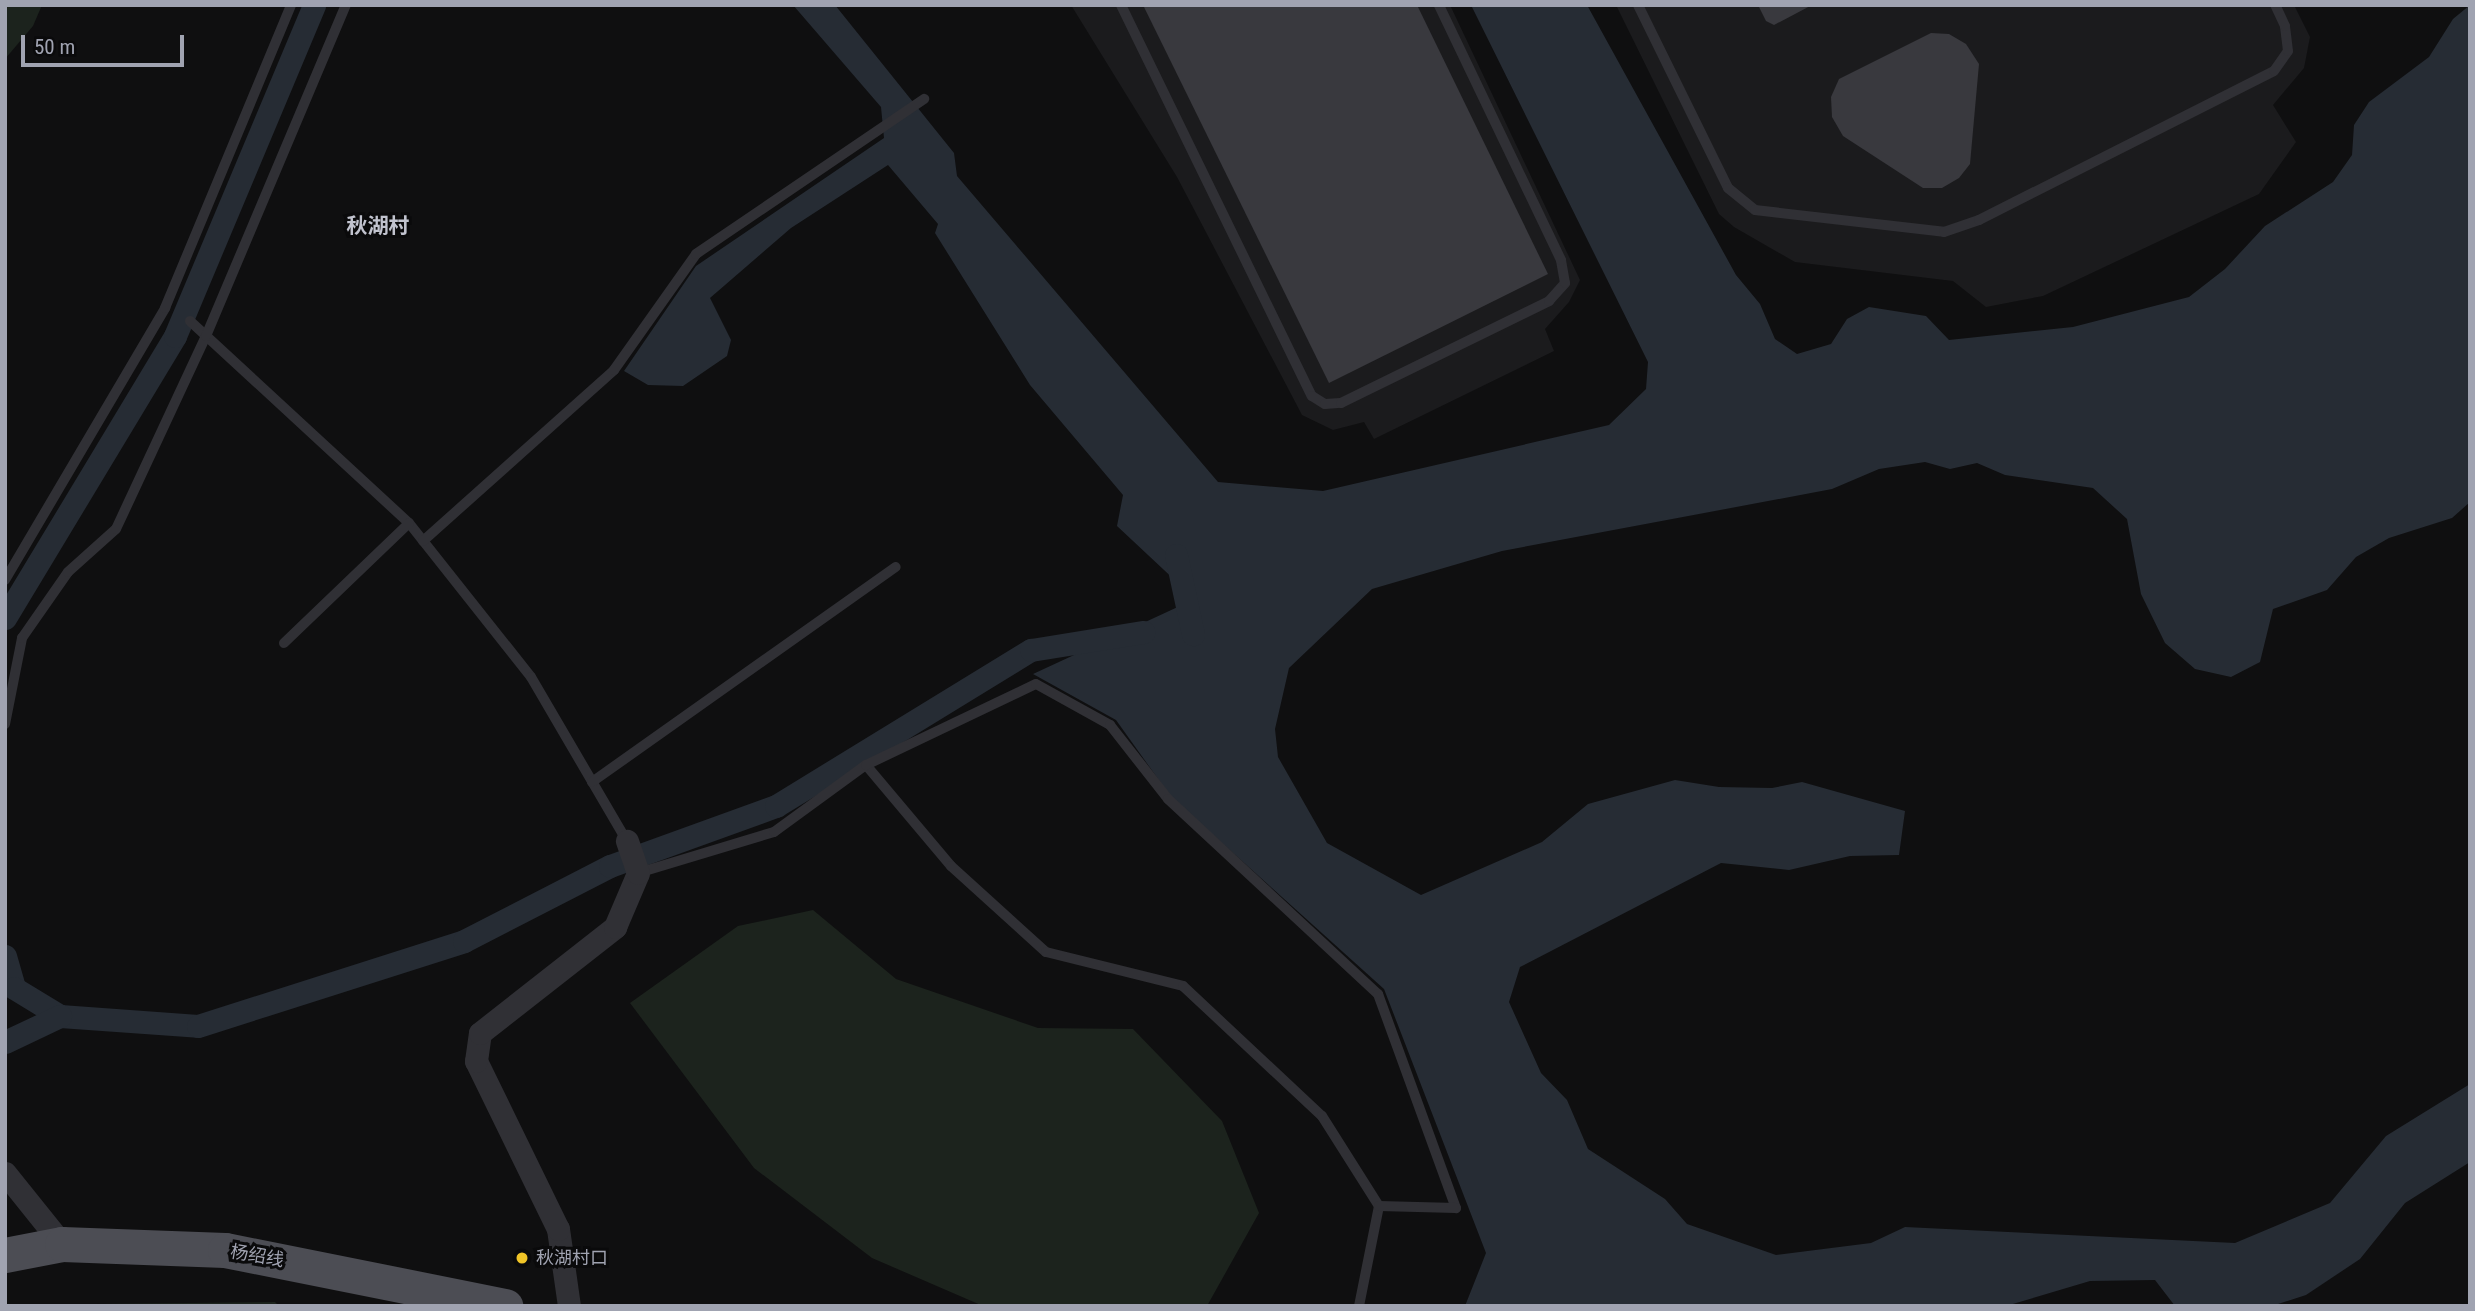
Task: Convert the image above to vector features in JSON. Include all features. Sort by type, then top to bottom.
[{"type":"main road","name":"杨绍线","points":[[5,1255],[62,1244],[225,1250],[505,1306]]},
{"type":"street","points":[[569,1306],[558,1228],[477,1061],[480,1033],[615,928],[638,873],[627,841]]},
{"type":"street","points":[[5,1173],[62,1244]]},
{"type":"lane","points":[[5,580],[165,308],[291,5]]},
{"type":"lane","points":[[5,724],[22,638],[68,572],[116,529],[206,336],[346,5]]},
{"type":"lane","points":[[1121,5],[1312,396],[1325,404],[1342,403],[1549,301],[1565,283],[1561,260],[1439,5]]},
{"type":"lane","points":[[1638,5],[1728,188],[1755,210],[1944,232],[1979,220],[2274,71],[2288,51],[2285,26],[2275,5]]},
{"type":"lane","points":[[423,541],[614,370],[696,254],[924,99]]},
{"type":"lane","points":[[190,321],[409,523],[531,677],[627,841]]},
{"type":"lane","points":[[284,643],[409,523]]},
{"type":"lane","points":[[592,782],[896,567]]},
{"type":"lane","points":[[638,873],[774,832],[866,765],[1036,684],[1111,725],[1168,799],[1378,994],[1455,1208],[1379,1206]]},
{"type":"lane","points":[[866,765],[951,866],[1046,952],[1183,986],[1322,1116],[1379,1206],[1359,1306]]},
{"type":"shaded area","points":[[5,5],[42,5],[33,26],[5,59]]},
{"type":"shaded area","points":[[793,5],[835,5],[954,153],[957,176],[1218,482],[1323,491],[1609,425],[1646,389],[1648,362],[1471,5],[1587,5],[1736,275],[1760,304],[1775,339],[1797,354],[1831,344],[1847,319],[1869,307],[1926,316],[1949,340],[2073,327],[2189,297],[2225,269],[2265,226],[2333,182],[2352,155],[2354,125],[2369,102],[2429,57],[2453,19],[2470,5],[2470,502],[2452,518],[2389,538],[2356,557],[2327,590],[2273,609],[2260,662],[2231,677],[2195,669],[2165,643],[2141,594],[2127,519],[2093,488],[2005,475],[1977,463],[1950,469],[1925,462],[1879,469],[1832,489],[1502,551],[1372,589],[1289,668],[1275,729],[1278,757],[1327,843],[1421,895],[1542,842],[1588,804],[1675,780],[1719,787],[1772,788],[1802,782],[1905,811],[1899,855],[1850,856],[1789,870],[1721,863],[1520,967],[1509,1002],[1541,1073],[1567,1100],[1588,1149],[1665,1199],[1687,1224],[1776,1255],[1871,1243],[1905,1227],[2235,1243],[2330,1203],[2386,1136],[2470,1084],[2470,1162],[2405,1203],[2360,1259],[2306,1295],[2272,1306],[2175,1306],[2155,1280],[2090,1281],[2006,1306],[1465,1306],[1486,1253],[1384,989],[1171,797],[1116,720],[1033,674],[1195,599],[1117,526],[1123,495],[1030,385],[935,233],[938,224],[888,165],[791,228],[710,298],[731,340],[727,356],[683,386],[648,385],[624,371],[696,266],[884,138],[881,107]]},
{"type":"shaded area","points":[[1071,5],[1450,5],[1580,280],[1569,302],[1545,329],[1554,351],[1374,439],[1364,422],[1333,430],[1302,415],[1177,177]]},
{"type":"shaded area","points":[[1616,5],[2294,5],[2310,37],[2304,68],[2273,105],[2296,142],[2259,194],[2043,296],[1986,307],[1953,281],[1795,262],[1734,227],[1719,214]]},
{"type":"shaded area","points":[[813,910],[896,979],[1038,1028],[1133,1029],[1222,1121],[1259,1213],[1207,1306],[983,1306],[872,1258],[754,1168],[630,1003],[738,926]]},
{"type":"shaded area","points":[[275,1302],[279,1306],[5,1306],[5,1305]]},
{"type":"building","points":[[1143,5],[1417,5],[1548,274],[1329,383]]},
{"type":"building","points":[[1758,5],[1812,5],[1774,25],[1766,21]]},
{"type":"building","points":[[1931,33],[1949,34],[1966,44],[1979,64],[1970,164],[1959,178],[1942,188],[1923,188],[1843,136],[1832,117],[1831,97],[1839,79]]},
{"type":"waterway","points":[[5,618],[175,336],[314,5]]},
{"type":"waterway","points":[[1176,555],[1193,634]]},
{"type":"waterway","points":[[5,956],[14,988],[60,1016],[198,1026],[464,941],[610,866],[776,806],[1031,650],[1144,632]]},
{"type":"waterway","points":[[5,1042],[60,1016]]},
{"type":"place","name":"秋湖村口","points":[[522,1258]]},
{"type":"district","name":"秋湖村","points":[[378,226]]}]
